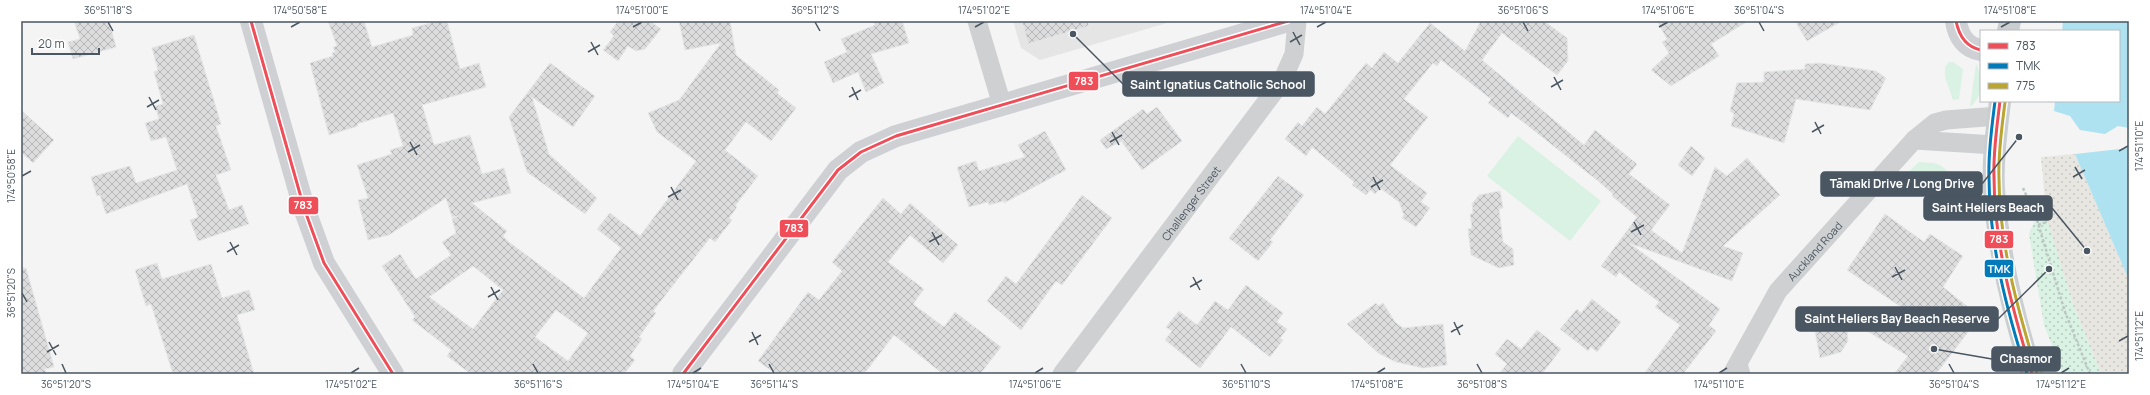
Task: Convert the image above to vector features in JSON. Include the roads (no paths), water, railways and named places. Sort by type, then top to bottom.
[{"type":"main road","points":[[1999,108],[1995,145],[1993,188],[2001,253],[2011,304],[2032,374]]},
{"type":"street","points":[[250,21],[304,208],[324,263],[393,374]]},
{"type":"street","points":[[976,21],[1002,105]]},
{"type":"street","points":[[683,374],[754,278],[838,170],[847,161],[876,144],[896,136],[1288,21]]},
{"type":"street","name":"Challenger Street","points":[[1062,374],[1282,81],[1294,54],[1297,21]]},
{"type":"street","points":[[1956,21],[1957,30],[1962,39],[1972,49],[1980,50]]},
{"type":"street","name":"Auckland Road","points":[[1732,374],[1743,365],[1778,291],[1914,140],[1935,123],[1999,108]]},
{"type":"street","points":[[1914,140],[1995,145]]},
{"type":"water","points":[[2063,21],[2129,21],[2129,128],[2118,126],[2105,134],[2080,130],[2070,116],[2054,111],[2055,102],[2120,102],[2120,30],[2062,30]]},
{"type":"water","points":[[2129,148],[2129,280],[2075,154]]},
{"type":"place","name":"Saint Ignatius Catholic School","points":[[1073,34]]},
{"type":"place","name":"Tāmaki Drive / Long Drive","points":[[2019,137]]},
{"type":"place","name":"Saint Heliers Beach","points":[[2087,251]]},
{"type":"place","name":"Saint Heliers Bay Beach Reserve","points":[[2049,269]]},
{"type":"place","name":"Chasmor","points":[[1934,349]]}]
